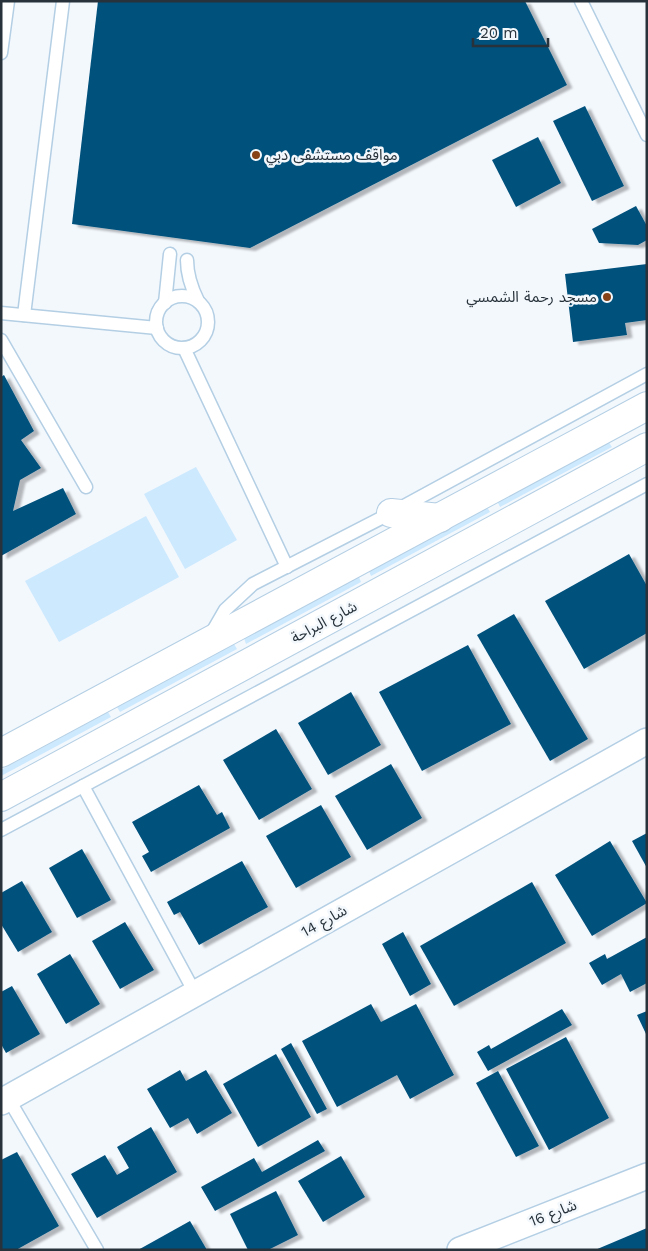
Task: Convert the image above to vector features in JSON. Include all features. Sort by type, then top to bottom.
[{"type":"street","points":[[1,753],[647,406]]},
{"type":"street","name":"شارع البراحة","points":[[1,797],[647,447]]},
{"type":"street","points":[[391,513],[440,518]]},
{"type":"street","name":"شارع 14","points":[[5,1100],[647,741]]},
{"type":"street","name":"شارع 16","points":[[460,1250],[647,1176]]},
{"type":"lane","points":[[1,53],[8,1]]},
{"type":"lane","points":[[24,315],[63,1]]},
{"type":"lane","points":[[581,1],[647,135]]},
{"type":"lane","points":[[165,303],[170,254]]},
{"type":"lane","points":[[187,260],[187,273],[191,287],[198,301],[205,309],[208,319],[207,329],[202,338],[194,345],[184,348],[175,347],[167,343],[157,328],[159,310],[172,298],[190,297],[198,301]]},
{"type":"lane","points":[[1,313],[157,328]]},
{"type":"lane","points":[[3,348],[86,486]]},
{"type":"lane","points":[[184,348],[286,567]]},
{"type":"lane","points":[[206,643],[214,626],[225,610],[253,584],[391,513],[647,374]]},
{"type":"lane","points":[[1,830],[647,484]]},
{"type":"lane","points":[[83,786],[195,993]]},
{"type":"lane","points":[[5,1100],[97,1250]]},
{"type":"shaded area","points":[[608,441],[612,447],[500,507],[497,501]]},
{"type":"shaded area","points":[[196,467],[237,540],[185,569],[144,494]]},
{"type":"shaded area","points":[[487,507],[490,512],[371,576],[369,571]]},
{"type":"shaded area","points":[[146,516],[179,577],[59,642],[25,581]]},
{"type":"shaded area","points":[[359,577],[361,582],[246,644],[244,638]]},
{"type":"shaded area","points":[[234,644],[237,649],[120,712],[117,707]]},
{"type":"shaded area","points":[[108,712],[111,717],[1,776],[1,770]]},
{"type":"building","name":"مواقف مستشفى دبي","points":[[98,1],[525,1],[567,85],[250,248],[72,224]]},
{"type":"building","points":[[585,106],[624,186],[592,201],[553,121]]},
{"type":"building","points":[[538,137],[561,183],[516,207],[492,160]]},
{"type":"building","points":[[636,206],[647,226],[647,240],[638,245],[599,243],[592,229]]},
{"type":"building","name":"مسجد رحمة الشمسي","points":[[647,264],[647,320],[625,323],[627,335],[573,342],[565,274]]},
{"type":"building","points":[[4,375],[34,431],[21,440],[41,468],[20,480],[13,511],[63,488],[76,514],[1,556],[1,377]]},
{"type":"building","points":[[629,554],[647,586],[647,633],[584,669],[545,601]]},
{"type":"building","points":[[514,614],[588,739],[550,761],[477,635]]},
{"type":"building","points":[[468,645],[511,724],[422,771],[379,692]]},
{"type":"building","points":[[351,692],[381,745],[328,775],[298,723]]},
{"type":"building","points":[[276,729],[312,789],[259,820],[223,760]]},
{"type":"building","points":[[391,764],[422,818],[367,850],[335,796]]},
{"type":"building","points":[[199,785],[217,815],[222,812],[230,828],[151,872],[142,856],[149,852],[132,822]]},
{"type":"building","points":[[321,805],[351,857],[296,888],[266,836]]},
{"type":"building","points":[[647,833],[647,868],[632,841]]},
{"type":"building","points":[[610,841],[647,903],[592,936],[555,875]]},
{"type":"building","points":[[82,849],[111,900],[77,918],[49,868]]},
{"type":"building","points":[[242,861],[268,907],[199,945],[180,912],[174,915],[167,902]]},
{"type":"building","points":[[22,881],[52,932],[18,952],[1,924],[1,893]]},
{"type":"building","points":[[532,882],[566,943],[454,1006],[420,946]]},
{"type":"building","points":[[125,922],[154,970],[120,989],[92,941]]},
{"type":"building","points":[[403,932],[431,984],[410,996],[382,944]]},
{"type":"building","points":[[647,937],[647,983],[630,992],[621,974],[602,985],[589,963],[605,954],[607,959]]},
{"type":"building","points":[[70,954],[100,1004],[66,1024],[37,974]]},
{"type":"building","points":[[12,986],[40,1034],[6,1053],[1,1044],[1,992]]},
{"type":"building","points":[[371,1004],[381,1022],[416,1004],[454,1075],[410,1099],[397,1075],[337,1107],[302,1041]]},
{"type":"building","points":[[562,1009],[572,1025],[488,1071],[477,1052],[489,1045],[491,1049]]},
{"type":"building","points":[[647,1011],[647,1036],[637,1015]]},
{"type":"building","points":[[566,1037],[609,1118],[549,1150],[506,1069]]},
{"type":"building","points":[[291,1043],[327,1109],[317,1114],[281,1049]]},
{"type":"building","points":[[276,1054],[311,1117],[258,1147],[223,1084]]},
{"type":"building","points":[[180,1070],[186,1081],[206,1070],[232,1113],[197,1134],[188,1118],[170,1128],[147,1089]]},
{"type":"building","points":[[498,1071],[539,1146],[516,1157],[476,1083]]},
{"type":"building","points":[[151,1127],[177,1172],[97,1218],[71,1174],[105,1155],[117,1175],[129,1168],[117,1147]]},
{"type":"building","points":[[318,1140],[325,1151],[215,1211],[201,1187],[254,1158],[262,1172]]},
{"type":"building","points":[[17,1152],[59,1226],[16,1250],[1,1250],[1,1160]]},
{"type":"building","points":[[341,1156],[365,1197],[323,1222],[298,1181]]},
{"type":"building","points":[[276,1191],[298,1235],[268,1250],[248,1250],[230,1214]]},
{"type":"building","points":[[190,1221],[207,1250],[138,1250]]},
{"type":"building","points":[[647,1228],[647,1250],[595,1250]]},
{"type":"place","name":"مواقف مستشفى دبي","points":[[256,155]]},
{"type":"place","name":"مسجد رحمة الشمسي","points":[[607,297]]}]
